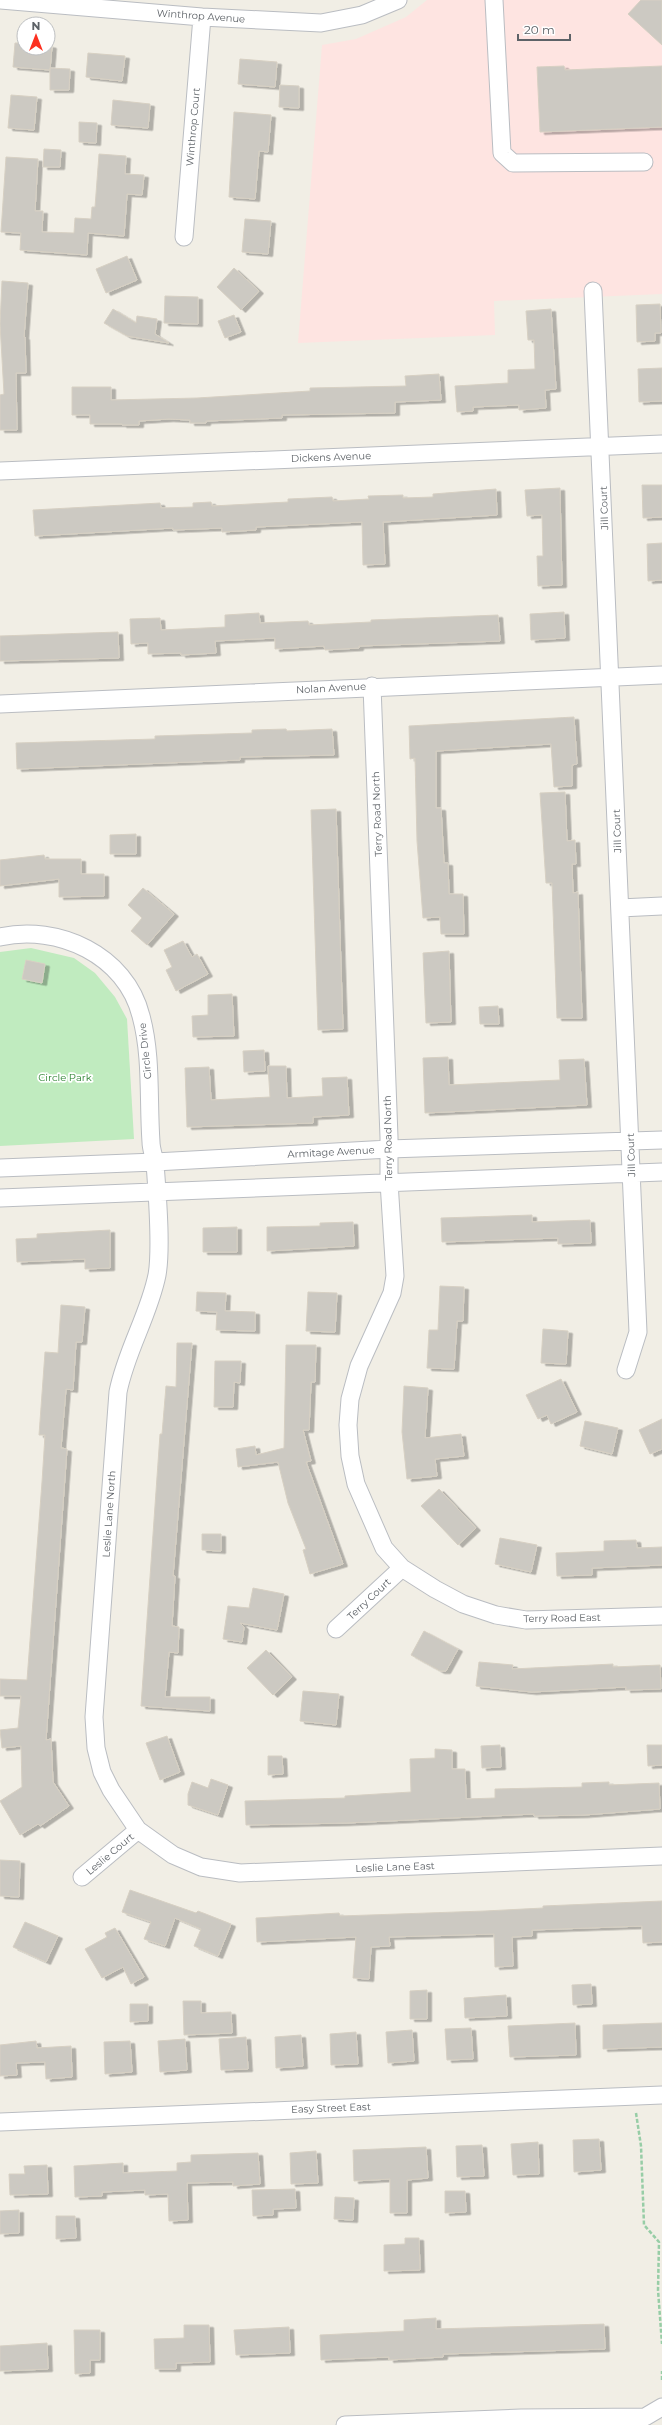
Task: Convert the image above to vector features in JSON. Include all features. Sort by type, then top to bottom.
[{"type":"street","name":"Winthrop Avenue","points":[[0,0],[202,16],[321,23],[362,15],[398,0]]},
{"type":"street","points":[[494,0],[502,153],[513,162],[644,162]]},
{"type":"street","name":"Winthrop Court","points":[[184,236],[202,16]]},
{"type":"street","name":"Jill Court","points":[[594,291],[638,1332],[626,1370]]},
{"type":"street","name":"Dickens Avenue","points":[[0,471],[662,444]]},
{"type":"street","name":"Nolan Avenue","points":[[0,704],[372,686],[662,675]]},
{"type":"street","name":"Terry Road North","points":[[372,686],[390,1149],[389,1182],[395,1276],[392,1293],[359,1366],[350,1399],[348,1425],[350,1456],[362,1500],[384,1548],[402,1568]]},
{"type":"street","points":[[620,908],[662,906]]},
{"type":"street","name":"Circle Drive","points":[[0,937],[16,934],[38,933],[61,938],[86,947],[98,954],[115,971],[131,991],[141,1014],[146,1040],[151,1144],[155,1162],[156,1192]]},
{"type":"street","name":"Armitage Avenue","points":[[0,1168],[155,1162],[390,1149],[662,1140]]},
{"type":"street","points":[[0,1198],[662,1172]]},
{"type":"street","name":"Leslie Lane North","points":[[138,1830],[111,1790],[102,1772],[96,1748],[94,1717],[118,1392],[122,1371],[153,1292],[157,1274],[159,1260],[156,1192]]},
{"type":"street","name":"Terry Road East","points":[[402,1568],[463,1604],[496,1615],[526,1620],[662,1616]]},
{"type":"street","name":"Terry Court","points":[[336,1629],[402,1568]]},
{"type":"street","name":"Leslie Lane East","points":[[138,1830],[173,1855],[201,1867],[240,1873],[662,1856]]},
{"type":"street","name":"Leslie Court","points":[[82,1878],[138,1830]]},
{"type":"street","name":"Easy Street East","points":[[0,2122],[662,2095]]},
{"type":"street","points":[[345,2425],[513,2419],[645,2421],[662,2407]]},
{"type":"path","points":[[634,2096],[641,2146],[644,2225],[659,2242],[658,2290],[662,2344]]},
{"type":"path","points":[[662,2371],[662,2380]]},
{"type":"shaded area","points":[[427,0],[662,0],[662,294],[494,301],[495,335],[298,343],[322,45],[356,39],[406,17]]},
{"type":"green space","name":"Circle Park","points":[[31,948],[74,958],[95,973],[115,997],[127,1019],[134,1139],[0,1146],[0,952]]},
{"type":"building","points":[[641,0],[662,0],[662,45],[628,14]]},
{"type":"building","points":[[15,43],[16,56],[51,56],[50,70],[13,67]]},
{"type":"building","points":[[88,53],[125,56],[122,81],[86,77]]},
{"type":"building","points":[[240,59],[277,62],[275,87],[238,84]]},
{"type":"building","points":[[564,66],[565,70],[662,66],[662,127],[540,132],[537,67]]},
{"type":"building","points":[[50,68],[70,69],[69,90],[50,90]]},
{"type":"building","points":[[280,85],[299,86],[299,108],[279,107]]},
{"type":"building","points":[[11,95],[37,97],[34,130],[8,128]]},
{"type":"building","points":[[113,100],[150,104],[148,128],[111,125]]},
{"type":"building","points":[[234,112],[271,115],[268,152],[259,151],[255,199],[229,197]]},
{"type":"building","points":[[79,122],[97,123],[96,143],[79,142]]},
{"type":"building","points":[[44,149],[61,150],[60,167],[43,167]]},
{"type":"building","points":[[99,154],[126,156],[125,174],[144,175],[142,195],[127,194],[124,236],[88,233],[87,255],[20,250],[21,233],[1,232],[6,157],[38,159],[35,211],[43,211],[42,232],[74,233],[75,218],[91,219],[92,207],[95,207]]},
{"type":"building","points":[[245,219],[271,221],[268,254],[242,252]]},
{"type":"building","points":[[127,256],[137,280],[106,293],[96,269]]},
{"type":"building","points":[[234,268],[259,291],[241,310],[217,287]]},
{"type":"building","points":[[2,281],[28,283],[24,337],[26,373],[16,373],[17,430],[0,430],[0,395],[4,394],[0,324]]},
{"type":"building","points":[[165,296],[198,297],[198,324],[164,323]]},
{"type":"building","points":[[660,304],[661,333],[655,333],[655,341],[637,342],[636,305]]},
{"type":"building","points":[[113,309],[136,323],[137,316],[157,319],[155,334],[169,343],[127,336],[104,323]]},
{"type":"building","points":[[551,309],[556,389],[545,390],[546,408],[519,410],[519,405],[473,407],[473,411],[457,412],[455,386],[508,383],[508,370],[535,369],[534,340],[528,340],[526,311]]},
{"type":"building","points":[[234,315],[241,332],[225,338],[218,321]]},
{"type":"building","points":[[662,368],[662,401],[639,402],[638,369]]},
{"type":"building","points":[[439,374],[441,400],[395,402],[395,413],[282,415],[282,418],[206,421],[206,423],[190,423],[190,420],[169,419],[139,421],[139,425],[90,424],[90,415],[72,415],[72,387],[111,387],[111,400],[197,398],[310,391],[310,388],[406,386],[405,376]]},
{"type":"building","points":[[642,485],[662,485],[662,517],[643,518]]},
{"type":"building","points":[[560,488],[562,585],[538,586],[537,556],[543,556],[542,515],[527,516],[525,490]]},
{"type":"building","points":[[496,489],[497,515],[383,522],[385,564],[363,565],[362,522],[256,527],[256,530],[222,532],[222,528],[173,530],[173,528],[35,536],[33,510],[160,503],[161,508],[193,507],[193,503],[211,502],[212,506],[288,502],[288,499],[332,497],[333,501],[369,499],[368,496],[403,495],[403,498],[433,497],[433,494]]},
{"type":"building","points":[[662,543],[662,580],[648,581],[647,544]]},
{"type":"building","points":[[564,612],[565,638],[531,640],[530,614]]},
{"type":"building","points":[[259,613],[260,623],[308,621],[309,625],[371,622],[371,620],[498,615],[500,641],[359,646],[359,648],[325,650],[324,646],[275,649],[275,638],[215,641],[216,653],[181,655],[181,653],[148,654],[148,643],[131,644],[130,619],[160,618],[161,630],[225,627],[225,615]]},
{"type":"building","points":[[118,632],[119,658],[0,661],[0,636]]},
{"type":"building","points":[[574,717],[577,764],[572,765],[572,786],[554,787],[551,744],[436,751],[436,808],[441,808],[444,863],[448,863],[449,894],[463,894],[464,934],[441,934],[440,917],[423,918],[417,841],[415,758],[410,759],[409,726]]},
{"type":"building","points":[[286,729],[287,731],[332,729],[334,755],[240,757],[240,760],[17,769],[16,743],[155,739],[155,736],[252,733],[252,730]]},
{"type":"building","points":[[565,792],[567,841],[575,840],[576,864],[572,864],[573,893],[578,892],[582,1018],[557,1018],[552,883],[546,883],[540,793]]},
{"type":"building","points":[[336,809],[343,1029],[318,1030],[311,810]]},
{"type":"building","points":[[136,834],[136,854],[110,854],[110,835]]},
{"type":"building","points":[[44,855],[45,859],[81,859],[81,874],[104,874],[104,896],[59,897],[59,879],[0,886],[0,860]]},
{"type":"building","points":[[143,888],[174,914],[147,945],[131,931],[142,918],[128,905]]},
{"type":"building","points":[[183,941],[192,957],[197,954],[208,974],[176,991],[166,970],[172,967],[164,950]]},
{"type":"building","points":[[449,951],[451,1022],[426,1023],[423,953]]},
{"type":"building","points":[[26,960],[45,964],[42,983],[22,979]]},
{"type":"building","points":[[232,994],[234,1036],[193,1037],[192,1016],[208,1015],[208,995]]},
{"type":"building","points":[[498,1006],[499,1024],[480,1024],[479,1007]]},
{"type":"building","points":[[264,1050],[265,1071],[244,1072],[243,1051]]},
{"type":"building","points":[[448,1057],[449,1085],[560,1080],[559,1060],[584,1059],[587,1105],[425,1113],[423,1058]]},
{"type":"building","points":[[268,1066],[286,1066],[287,1098],[323,1096],[322,1078],[347,1077],[349,1115],[313,1117],[313,1123],[187,1127],[185,1068],[209,1067],[211,1100],[270,1097]]},
{"type":"building","points":[[532,1215],[532,1222],[590,1220],[591,1243],[558,1244],[558,1238],[442,1242],[441,1218]]},
{"type":"building","points":[[353,1222],[354,1246],[267,1251],[267,1227],[320,1226],[320,1223]]},
{"type":"building","points":[[237,1227],[237,1252],[203,1252],[203,1228]]},
{"type":"building","points":[[110,1230],[110,1268],[85,1269],[85,1259],[17,1262],[16,1239],[37,1238],[37,1234]]},
{"type":"building","points":[[440,1286],[464,1287],[463,1321],[457,1321],[454,1369],[427,1368],[429,1330],[438,1330]]},
{"type":"building","points":[[197,1292],[226,1293],[225,1311],[255,1312],[255,1331],[216,1330],[217,1312],[196,1311]]},
{"type":"building","points":[[308,1292],[337,1293],[335,1332],[306,1331]]},
{"type":"building","points":[[61,1305],[85,1307],[82,1342],[76,1342],[73,1390],[66,1389],[61,1448],[67,1449],[46,1740],[51,1739],[53,1782],[69,1806],[40,1826],[38,1824],[20,1835],[0,1801],[22,1787],[21,1746],[2,1748],[0,1730],[18,1728],[21,1696],[0,1696],[0,1679],[27,1680],[45,1435],[39,1435],[45,1352],[58,1353]]},
{"type":"building","points":[[543,1329],[568,1331],[566,1364],[541,1363]]},
{"type":"building","points":[[177,1343],[192,1343],[173,1576],[175,1576],[172,1626],[179,1627],[178,1653],[169,1652],[165,1697],[210,1697],[210,1711],[141,1706],[160,1434],[162,1434],[166,1386],[176,1387]]},
{"type":"building","points":[[286,1345],[316,1345],[315,1382],[311,1382],[309,1430],[303,1430],[311,1461],[306,1462],[343,1564],[310,1574],[303,1550],[306,1549],[288,1503],[278,1462],[238,1467],[236,1449],[255,1446],[256,1455],[284,1448]]},
{"type":"building","points":[[215,1361],[241,1361],[240,1383],[234,1382],[233,1407],[214,1407]]},
{"type":"building","points":[[561,1379],[577,1412],[551,1424],[547,1415],[538,1419],[526,1395]]},
{"type":"building","points":[[404,1386],[428,1388],[425,1438],[461,1434],[464,1456],[435,1459],[437,1476],[407,1479],[402,1432]]},
{"type":"building","points":[[662,1419],[662,1449],[650,1454],[639,1430]]},
{"type":"building","points":[[585,1421],[618,1428],[612,1454],[580,1446]]},
{"type":"building","points":[[439,1489],[476,1528],[458,1545],[421,1506]]},
{"type":"building","points":[[202,1534],[221,1534],[221,1551],[202,1550]]},
{"type":"building","points":[[500,1538],[537,1545],[531,1572],[495,1564]]},
{"type":"building","points":[[636,1540],[637,1548],[662,1547],[662,1565],[592,1568],[592,1575],[557,1576],[556,1553],[604,1551],[604,1541]]},
{"type":"building","points":[[253,1588],[284,1594],[277,1630],[240,1623],[244,1627],[242,1642],[223,1639],[228,1606],[249,1608]]},
{"type":"building","points":[[424,1631],[458,1649],[446,1671],[440,1671],[411,1655]]},
{"type":"building","points":[[266,1650],[292,1677],[273,1695],[247,1668]]},
{"type":"building","points":[[479,1662],[513,1665],[512,1669],[613,1664],[613,1667],[660,1665],[661,1689],[626,1690],[626,1687],[532,1692],[476,1686]]},
{"type":"building","points":[[303,1691],[339,1694],[336,1725],[300,1721]]},
{"type":"building","points":[[167,1736],[180,1772],[160,1780],[146,1743]]},
{"type":"building","points":[[500,1745],[501,1767],[482,1768],[481,1746]]},
{"type":"building","points":[[647,1745],[662,1745],[662,1765],[648,1766]]},
{"type":"building","points":[[435,1749],[452,1750],[452,1769],[465,1769],[466,1799],[495,1798],[495,1789],[582,1787],[582,1783],[609,1782],[609,1785],[659,1783],[660,1809],[584,1815],[534,1816],[534,1814],[346,1823],[246,1825],[245,1801],[345,1798],[345,1796],[411,1792],[410,1759],[435,1758]]},
{"type":"building","points":[[268,1756],[282,1756],[283,1774],[268,1775]]},
{"type":"building","points":[[211,1779],[228,1785],[218,1815],[188,1805],[188,1794],[192,1782],[208,1788]]},
{"type":"building","points":[[0,1860],[20,1861],[19,1897],[0,1896]]},
{"type":"building","points":[[130,1890],[196,1913],[198,1911],[231,1924],[218,1956],[194,1946],[201,1929],[175,1918],[165,1946],[144,1939],[151,1922],[122,1912]]},
{"type":"building","points":[[662,1901],[662,1942],[643,1943],[642,1926],[532,1930],[532,1936],[512,1937],[513,1966],[495,1967],[494,1934],[389,1937],[390,1946],[371,1947],[369,1979],[353,1978],[356,1937],[257,1942],[256,1918],[339,1913],[340,1916],[485,1911],[543,1908],[543,1906]]},
{"type":"building","points":[[25,1922],[58,1936],[46,1962],[13,1947]]},
{"type":"building","points":[[115,1928],[144,1977],[131,1984],[123,1967],[102,1978],[85,1949],[107,1937],[105,1933]]},
{"type":"building","points":[[591,1984],[592,2004],[573,2005],[572,1985]]},
{"type":"building","points":[[427,1990],[427,2019],[410,2019],[410,1991]]},
{"type":"building","points":[[506,1995],[507,2016],[465,2018],[464,1998]]},
{"type":"building","points":[[183,2001],[201,2001],[201,2013],[231,2012],[232,2033],[184,2035]]},
{"type":"building","points":[[130,2004],[148,2004],[148,2021],[130,2022]]},
{"type":"building","points":[[575,2023],[576,2055],[510,2057],[508,2026]]},
{"type":"building","points":[[662,2023],[662,2047],[603,2049],[603,2025]]},
{"type":"building","points":[[471,2028],[473,2059],[447,2060],[445,2029]]},
{"type":"building","points":[[412,2030],[414,2061],[388,2063],[386,2032]]},
{"type":"building","points":[[356,2032],[358,2064],[331,2065],[330,2034]]},
{"type":"building","points":[[301,2035],[303,2066],[276,2068],[275,2037]]},
{"type":"building","points":[[246,2037],[248,2069],[221,2070],[219,2039]]},
{"type":"building","points":[[185,2039],[187,2070],[160,2072],[158,2041]]},
{"type":"building","points":[[36,2041],[37,2048],[71,2046],[72,2077],[46,2079],[45,2062],[16,2063],[17,2075],[0,2076],[0,2045]]},
{"type":"building","points":[[130,2041],[132,2072],[105,2074],[104,2042]]},
{"type":"building","points":[[599,2139],[601,2170],[574,2172],[573,2140]]},
{"type":"building","points":[[538,2142],[539,2174],[513,2175],[511,2144]]},
{"type":"building","points":[[482,2145],[484,2176],[457,2177],[456,2146]]},
{"type":"building","points":[[426,2147],[428,2178],[407,2180],[407,2213],[390,2213],[390,2179],[354,2181],[353,2150]]},
{"type":"building","points":[[316,2151],[318,2183],[291,2184],[290,2153]]},
{"type":"building","points":[[258,2153],[260,2184],[233,2186],[233,2182],[187,2183],[188,2220],[169,2221],[168,2194],[145,2195],[145,2190],[102,2192],[102,2196],[75,2197],[74,2166],[123,2163],[123,2173],[177,2171],[177,2163],[191,2162],[191,2155]]},
{"type":"building","points":[[47,2165],[48,2194],[10,2195],[9,2174],[25,2174],[24,2166]]},
{"type":"building","points":[[295,2189],[296,2208],[273,2209],[273,2215],[253,2216],[252,2190]]},
{"type":"building","points":[[445,2191],[465,2191],[466,2212],[445,2213]]},
{"type":"building","points":[[335,2197],[354,2198],[353,2220],[334,2219]]},
{"type":"building","points":[[19,2210],[19,2233],[0,2234],[0,2211]]},
{"type":"building","points":[[56,2216],[75,2216],[76,2238],[56,2239]]},
{"type":"building","points":[[405,2238],[419,2238],[420,2270],[384,2271],[384,2245],[405,2244]]},
{"type":"building","points":[[436,2318],[436,2329],[604,2324],[605,2349],[443,2354],[443,2357],[389,2360],[389,2357],[321,2360],[320,2335],[404,2331],[404,2320]]},
{"type":"building","points":[[184,2325],[209,2325],[210,2362],[176,2363],[176,2369],[155,2369],[154,2339],[184,2338]]},
{"type":"building","points":[[289,2327],[290,2353],[236,2355],[234,2330]]},
{"type":"building","points":[[74,2330],[100,2330],[100,2360],[90,2360],[90,2373],[75,2374]]},
{"type":"building","points":[[47,2343],[48,2369],[0,2371],[0,2346]]}]
